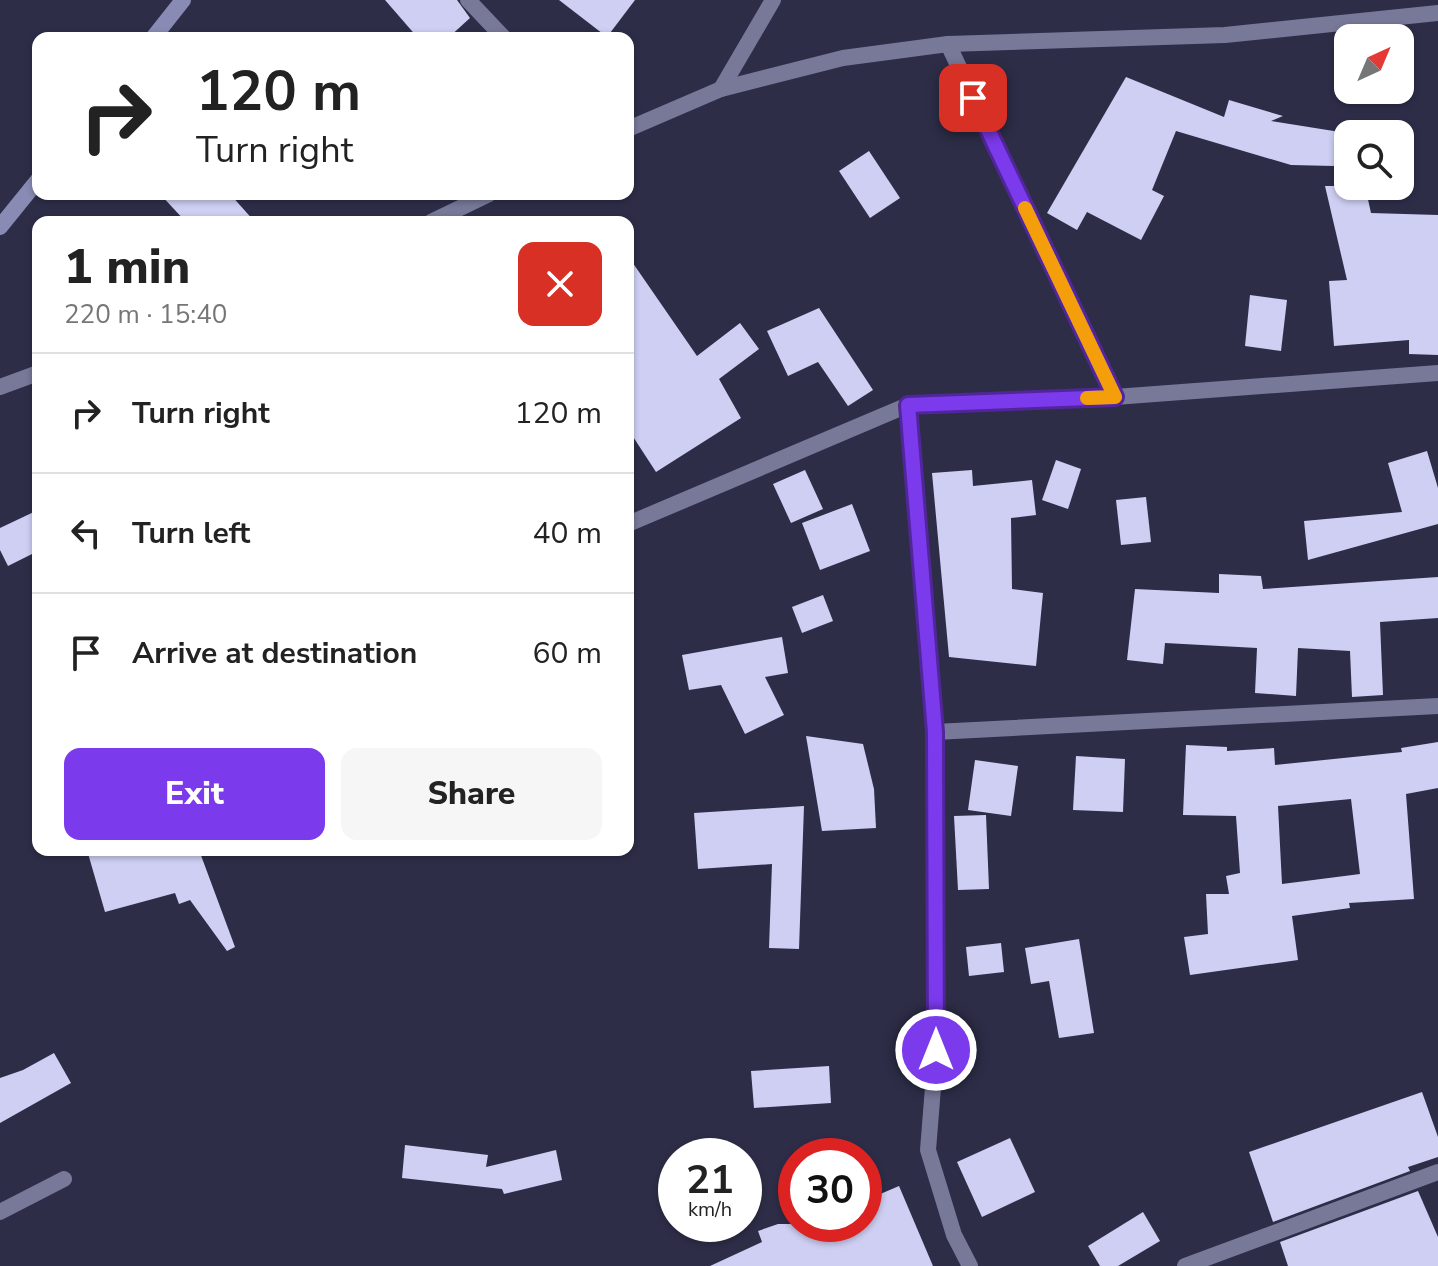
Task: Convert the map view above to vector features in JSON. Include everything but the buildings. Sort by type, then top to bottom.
[{"type":"street","points":[[158,32],[183,0]]},
{"type":"street","points":[[468,0],[498,32]]},
{"type":"street","points":[[721,89],[773,0]]},
{"type":"street","points":[[634,126],[721,89],[843,58],[948,44],[1225,35],[1438,13]]},
{"type":"street","points":[[948,44],[1115,397]]},
{"type":"street","points":[[0,227],[32,187]]},
{"type":"street","points":[[443,216],[477,200]]},
{"type":"street","points":[[634,521],[908,405],[1115,397],[1438,373]]},
{"type":"street","points":[[0,387],[32,375]]},
{"type":"street","points":[[908,405],[935,732],[936,1050],[928,1150],[954,1235],[970,1266]]},
{"type":"street","points":[[935,732],[1438,706]]},
{"type":"street","points":[[1185,1266],[1438,1172]]},
{"type":"street","points":[[0,1212],[64,1179]]},
{"type":"slow traffic","points":[[1025,208],[1115,397],[1087,398]]},
{"type":"route","points":[[936,1050],[935,732],[908,405],[1115,397],[973,98]]}]
